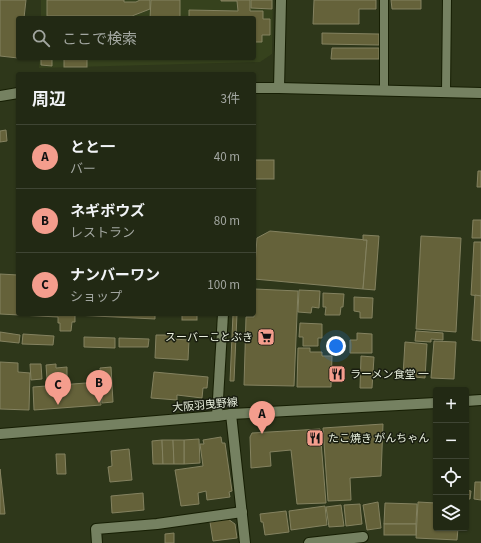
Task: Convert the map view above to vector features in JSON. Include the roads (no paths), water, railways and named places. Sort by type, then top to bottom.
[{"type":"street","points":[[279,88],[282,0]]},
{"type":"street","points":[[256,88],[481,92]]},
{"type":"street","points":[[0,96],[16,93]]},
{"type":"street","points":[[217,416],[223,316]]},
{"type":"street","points":[[469,401],[481,400]]},
{"type":"street","name":"大阪羽曳野線","points":[[0,434],[232,414],[433,403]]},
{"type":"street","points":[[232,414],[245,543]]},
{"type":"street","points":[[97,543],[96,529],[157,524],[242,512]]},
{"type":"street","points":[[309,543],[363,537]]},
{"type":"lane","points":[[384,0],[384,91]]},
{"type":"lane","points":[[446,92],[447,0]]},
{"type":"place","name":"スーバーことぶき","points":[[266,337]]},
{"type":"place","name":"ラーメン食堂 一","points":[[337,374]]},
{"type":"place","name":"ネギボウズ","points":[[99,403]]},
{"type":"place","name":"ナンバーワン","points":[[58,405]]},
{"type":"place","name":"とと一","points":[[262,434]]},
{"type":"place","name":"たこ焼き がんちゃん","points":[[315,438]]}]
